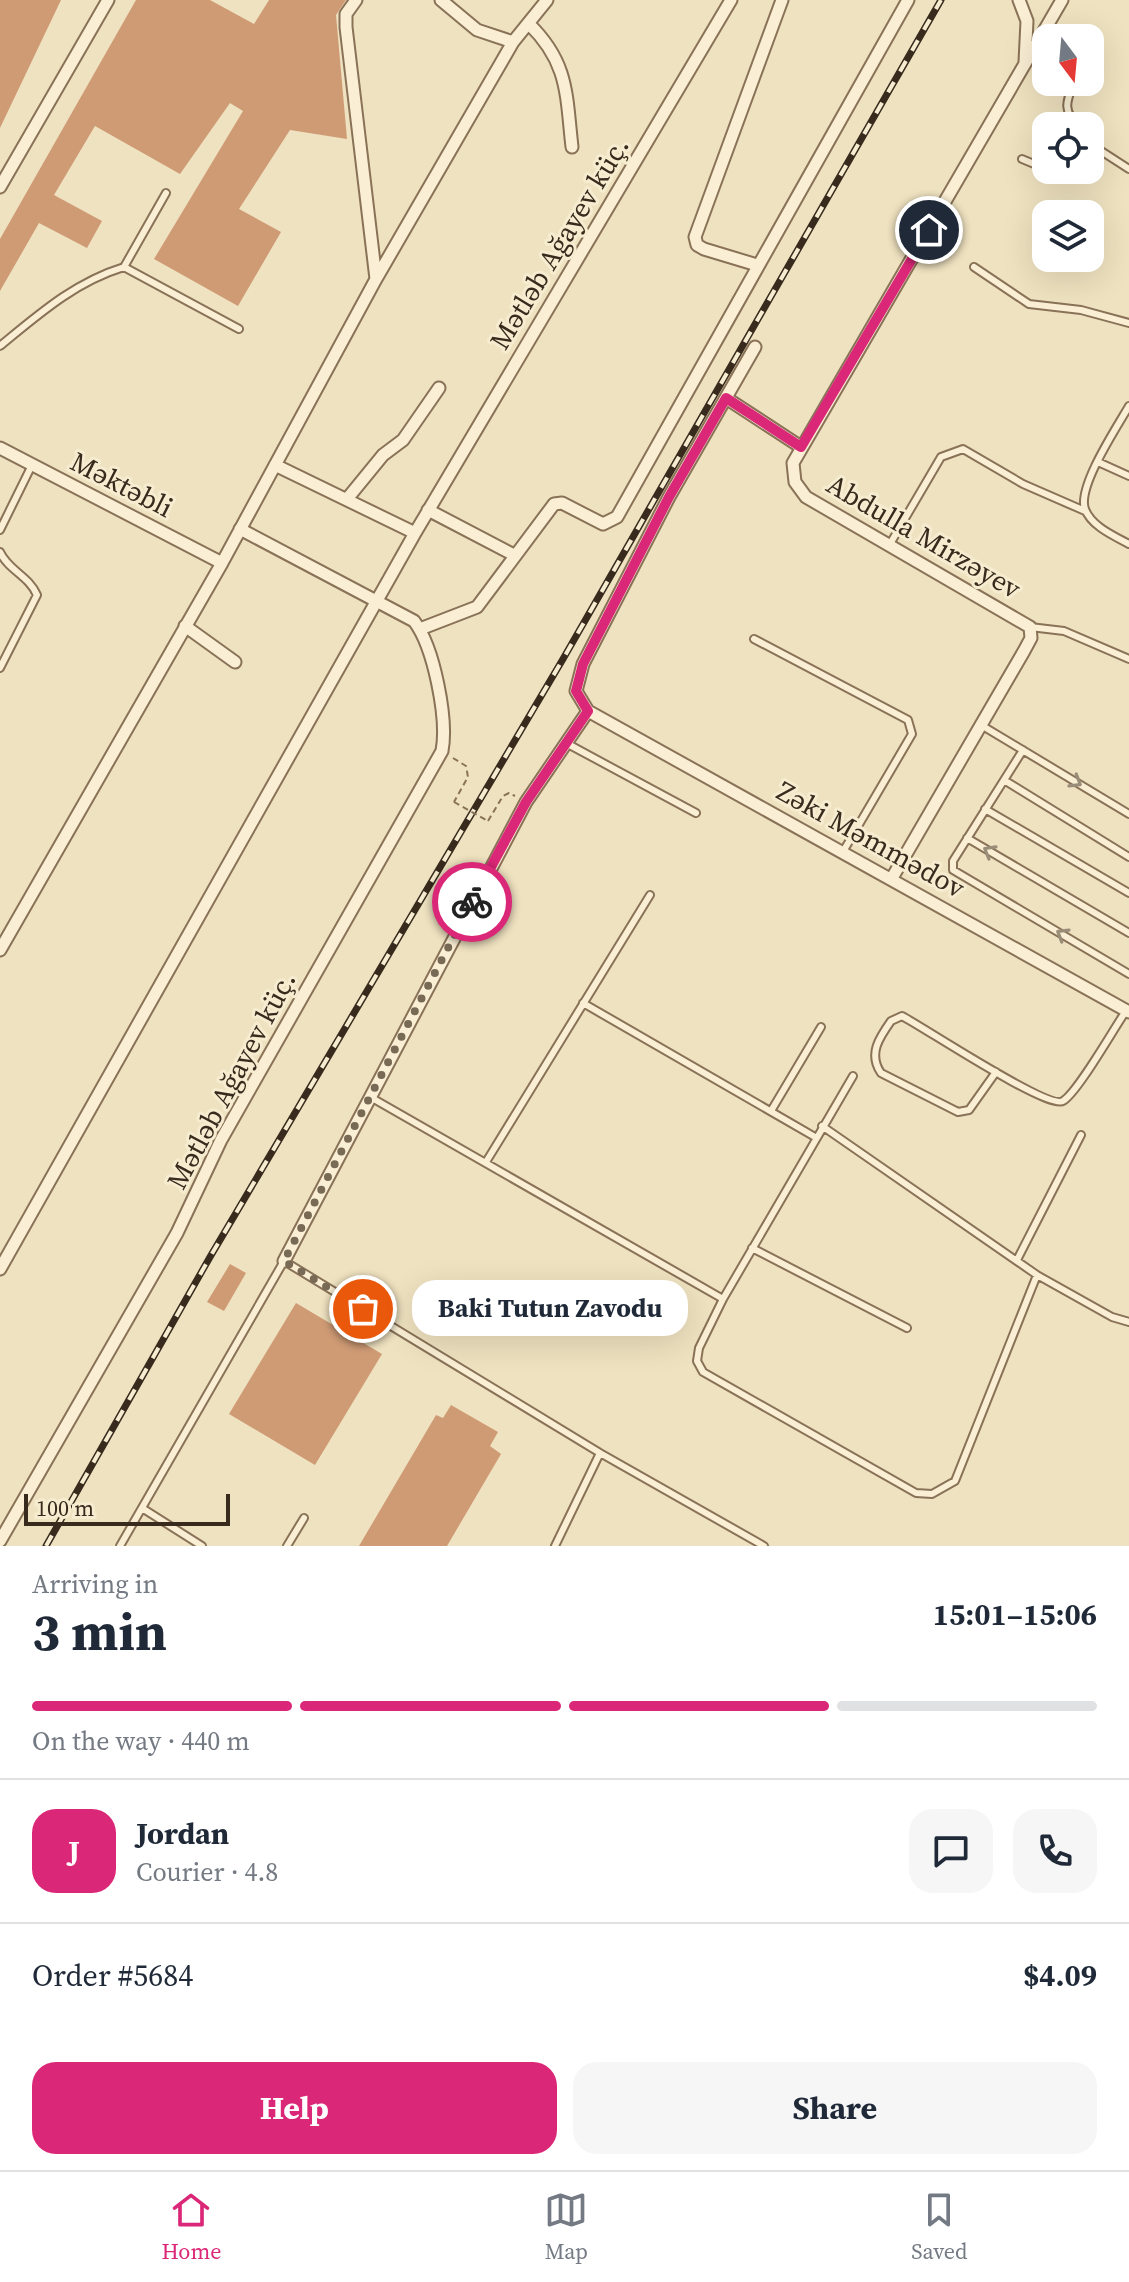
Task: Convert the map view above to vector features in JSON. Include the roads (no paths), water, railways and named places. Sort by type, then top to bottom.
[{"type":"street","points":[[0,187],[108,0]]},
{"type":"street","points":[[356,0],[346,14],[346,27],[376,279]]},
{"type":"street","points":[[441,0],[477,30],[513,42]]},
{"type":"street","points":[[0,950],[222,563],[376,279],[513,42],[547,0]]},
{"type":"street","name":"Mətləb Ağayev küç.","points":[[0,1269],[428,510],[731,0]]},
{"type":"street","points":[[757,265],[704,249],[697,245],[695,237],[782,0]]},
{"type":"street","points":[[240,529],[404,615],[420,629],[477,607],[554,504],[562,503],[603,524],[617,517],[908,0]]},
{"type":"street","points":[[1019,0],[1027,21],[1024,67]]},
{"type":"street","name":"Abdulla Mirzəyev","points":[[892,878],[1024,651],[1031,638],[1030,627],[801,491],[792,471],[801,447],[1062,0]]},
{"type":"street","name":"Mətləb Ağayev küç.","points":[[529,24],[549,43],[563,71],[572,147]]},
{"type":"street","points":[[284,1261],[526,802],[588,711],[576,691],[583,664],[669,497],[755,347]]},
{"type":"street","points":[[347,499],[383,455],[403,440],[439,388]]},
{"type":"street","points":[[726,398],[801,447]]},
{"type":"street","name":"Məktəbli","points":[[0,448],[222,563]]},
{"type":"street","points":[[275,465],[415,533]]},
{"type":"street","points":[[428,510],[514,555]]},
{"type":"street","points":[[185,626],[235,662]]},
{"type":"street","name":"Mətləb Ağayev küç.","points":[[0,1541],[177,1233],[221,1140],[442,751],[445,726],[442,704],[420,629]]},
{"type":"street","name":"Zəki Məmmədov","points":[[588,711],[844,850],[1128,1011]]},
{"type":"lane","points":[[1104,153],[1129,169]]},
{"type":"lane","points":[[1022,159],[1032,163]]},
{"type":"lane","points":[[0,346],[62,296],[95,276],[124,267],[166,193]]},
{"type":"lane","points":[[124,267],[239,329]]},
{"type":"lane","points":[[974,267],[1029,304],[1081,310],[1129,323]]},
{"type":"lane","points":[[1085,511],[1083,494],[1129,406]]},
{"type":"lane","points":[[890,544],[941,457],[952,450],[963,449],[1023,484],[1085,511],[1101,528],[1129,544]]},
{"type":"lane","points":[[1098,462],[1129,476]]},
{"type":"lane","points":[[0,530],[32,465]]},
{"type":"lane","points":[[0,552],[4,561],[33,585],[37,595],[0,668]]},
{"type":"lane","points":[[1030,627],[1064,631],[1129,659]]},
{"type":"lane","points":[[754,639],[908,720],[912,734],[844,850]]},
{"type":"lane","points":[[981,725],[1129,814]]},
{"type":"lane","points":[[566,743],[696,813]]},
{"type":"lane","points":[[1023,750],[953,861],[953,870],[1129,974]]},
{"type":"lane","points":[[1004,780],[1129,857]]},
{"type":"lane","points":[[985,809],[1129,893]]},
{"type":"lane","points":[[967,838],[1129,933]]},
{"type":"lane","points":[[486,1162],[650,895]]},
{"type":"lane","points":[[583,1003],[815,1137]]},
{"type":"lane","points":[[996,1072],[969,1110],[958,1112],[881,1073],[874,1063],[874,1054],[891,1021],[902,1016],[996,1072],[1030,1093],[1057,1103],[1065,1101],[1128,1011]]},
{"type":"lane","points":[[771,1111],[821,1027]]},
{"type":"lane","points":[[853,1076],[723,1299],[699,1348],[697,1361],[703,1372],[916,1493],[932,1494],[955,1481],[1037,1275]]},
{"type":"lane","points":[[372,1098],[723,1299]]},
{"type":"lane","points":[[822,1126],[1037,1275],[1112,1317],[1129,1322]]},
{"type":"lane","points":[[1017,1260],[1081,1135]]},
{"type":"lane","points":[[752,1248],[907,1328]]},
{"type":"lane","points":[[120,1546],[284,1261],[600,1453],[764,1546]]},
{"type":"lane","points":[[555,1546],[600,1453]]},
{"type":"lane","points":[[142,1508],[202,1546]]},
{"type":"lane","points":[[287,1546],[304,1518]]},
{"type":"railway","points":[[46,1546],[210,1257],[563,659],[941,0]]},
{"type":"place","name":"Baki Tutun Zavodu","points":[[363,1309]]}]
